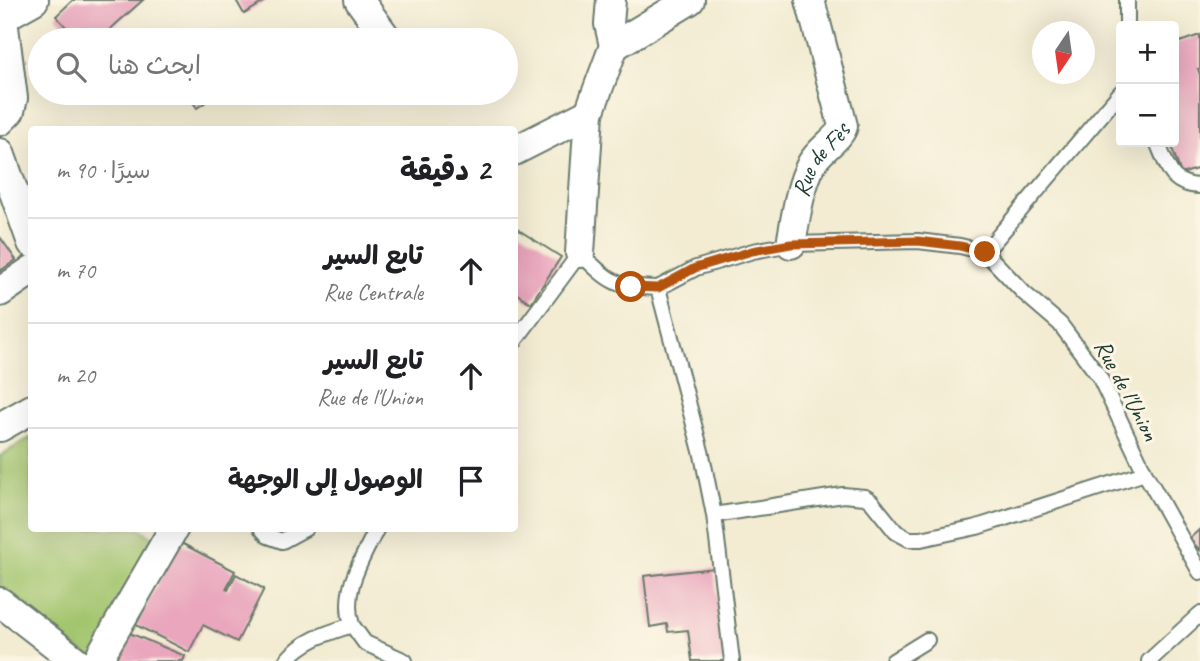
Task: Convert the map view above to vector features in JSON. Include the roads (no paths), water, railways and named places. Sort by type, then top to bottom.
[{"type":"street","points":[[6,110],[2,13],[34,0]]},
{"type":"street","points":[[359,0],[379,28]]},
{"type":"street","points":[[580,253],[589,113],[614,46],[609,24],[611,0]]},
{"type":"street","points":[[614,46],[691,0]]},
{"type":"street","name":"Rue de Fès","points":[[791,244],[811,165],[818,153],[840,134],[843,126],[810,0]]},
{"type":"street","points":[[518,149],[589,113]]},
{"type":"street","points":[[0,153],[28,232]]},
{"type":"street","points":[[0,292],[28,273]]},
{"type":"street","points":[[0,427],[28,411]]},
{"type":"street","points":[[97,661],[172,532]]},
{"type":"street","points":[[0,602],[76,661]]},
{"type":"lane","points":[[1127,0],[1127,21]]},
{"type":"lane","points":[[518,337],[580,253],[606,279],[616,283],[658,288],[695,268],[752,251],[791,244],[918,241],[985,252],[1116,98]]},
{"type":"lane","points":[[1159,147],[1172,175],[1185,185],[1200,186]]},
{"type":"lane","name":"Rue de l'Union","points":[[985,252],[1076,343],[1099,376],[1145,473],[1200,572]]},
{"type":"lane","points":[[658,288],[702,455],[714,516],[732,661]]},
{"type":"lane","points":[[714,516],[856,495],[871,501],[896,532],[909,538],[921,539],[977,527],[1145,473]]},
{"type":"lane","points":[[264,532],[282,541],[299,532]]},
{"type":"lane","points":[[375,532],[350,585],[349,614],[352,625],[365,643],[405,661]]},
{"type":"lane","points":[[1149,661],[1200,614]]},
{"type":"lane","points":[[286,661],[297,648],[313,639],[352,625]]},
{"type":"lane","points":[[893,661],[927,640]]}]
